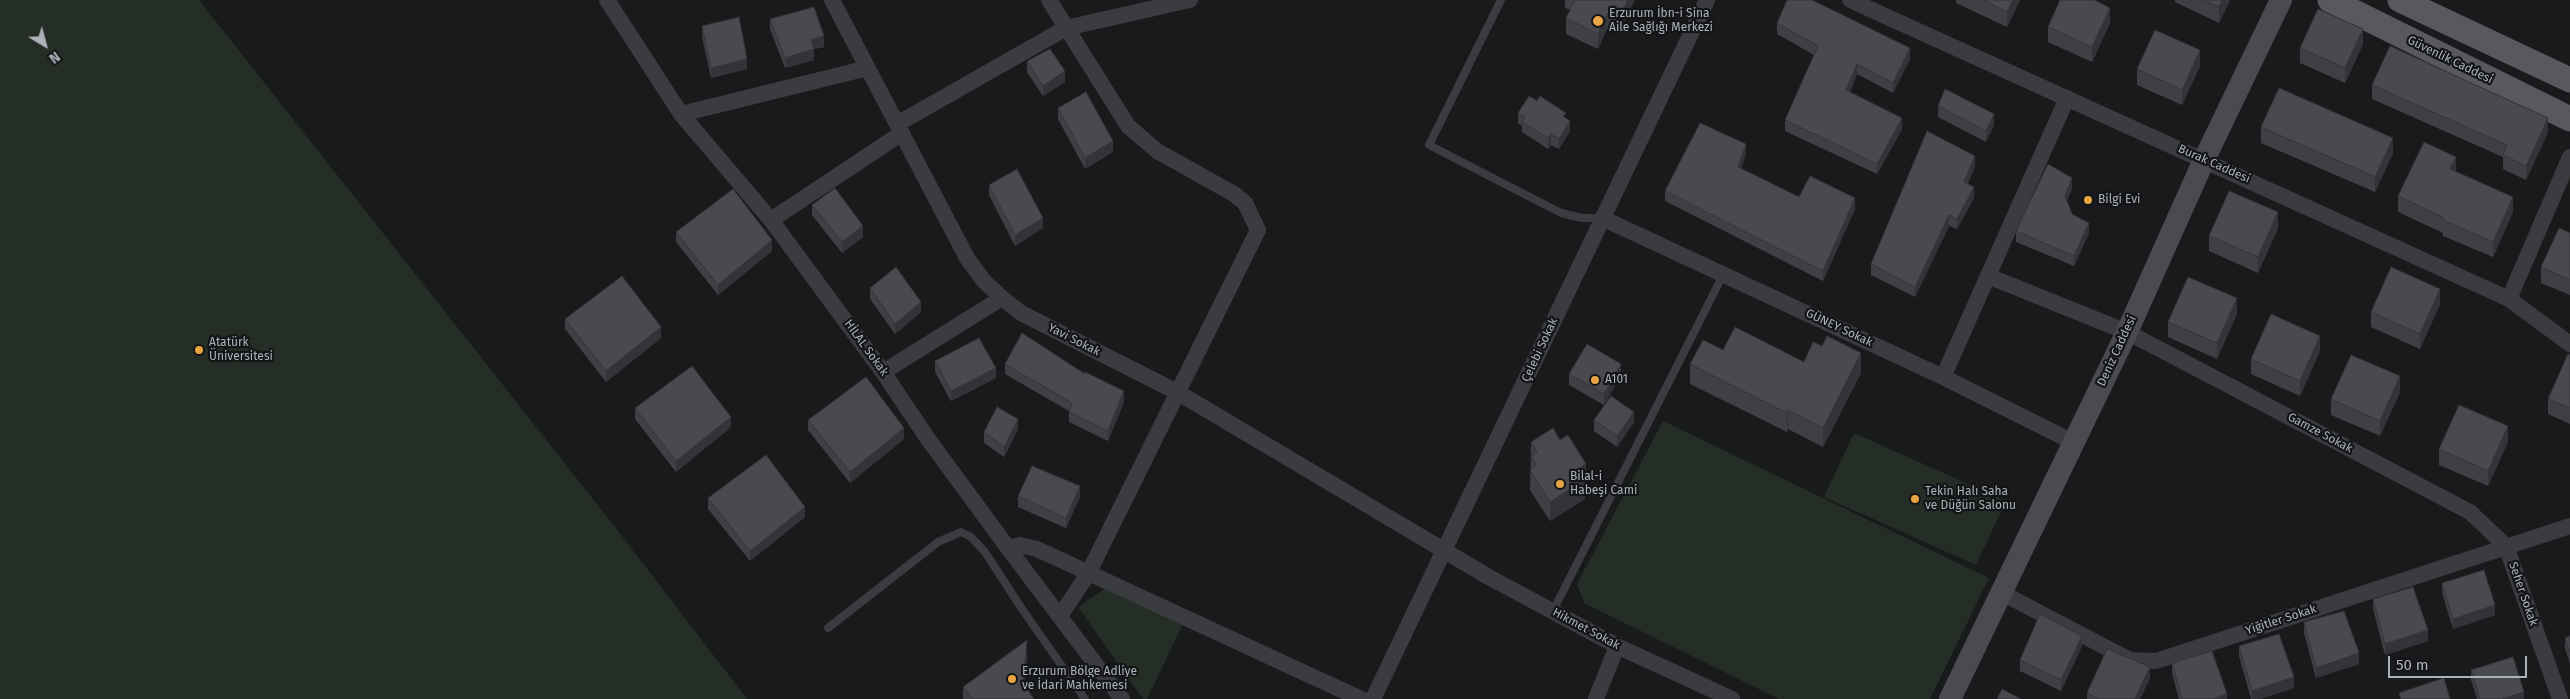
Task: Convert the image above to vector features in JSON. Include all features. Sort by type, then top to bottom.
[{"type":"main road","name":"Güvenlik Caddesi","points":[[2330,0],[2570,119]]},
{"type":"main road","points":[[2400,0],[2570,80]]},
{"type":"street","name":"HİLAL Sokak","points":[[607,0],[681,114],[771,220],[883,372],[928,439],[1122,699]]},
{"type":"street","name":"Yavi Sokak","points":[[832,0],[967,258],[983,280],[1002,298],[1021,313],[1177,392],[1445,552]]},
{"type":"street","points":[[1049,0],[1135,132],[1157,151],[1234,194],[1245,203],[1258,230],[1088,574],[1060,616]]},
{"type":"street","points":[[771,220],[899,129],[1066,28],[1190,0]]},
{"type":"street","name":"Çelebi Sokak","points":[[1373,699],[1445,552],[1707,0]]},
{"type":"street","name":"Burak Caddesi","points":[[1850,0],[2509,300],[2570,344]]},
{"type":"street","name":"Deniz Caddesi","points":[[1950,699],[2127,332],[2204,160],[2281,0]]},
{"type":"street","points":[[681,114],[868,68]]},
{"type":"street","points":[[1943,377],[2067,98]]},
{"type":"street","points":[[2509,300],[2570,157]]},
{"type":"street","name":"GÜNEY Sokak","points":[[1602,218],[1943,377],[2073,442]]},
{"type":"street","name":"Gamze Sokak","points":[[1988,276],[2127,332],[2470,512],[2506,546]]},
{"type":"street","points":[[883,372],[1002,298]]},
{"type":"street","name":"Yiğitler Sokak","points":[[2000,592],[2130,660],[2156,661],[2570,526]]},
{"type":"street","points":[[1008,548],[1029,546],[1361,699]]},
{"type":"street","name":"Seher Sokak","points":[[2506,546],[2560,699]]},
{"type":"street","name":"Hikmet Sokak","points":[[1445,552],[1617,646],[1732,699]]},
{"type":"street","points":[[1596,699],[1617,646]]},
{"type":"lane","points":[[1501,0],[1429,144],[1561,213],[1582,218],[1602,218]]},
{"type":"lane","points":[[1553,611],[1723,275]]},
{"type":"lane","points":[[828,628],[938,542],[961,532],[971,536],[986,552],[1022,610],[1085,699]]},
{"type":"shaded area","name":"Atatürk Üniversitesi","points":[[0,0],[199,0],[615,527],[747,699],[0,699]]},
{"type":"shaded area","points":[[1663,421],[1989,578],[1930,699],[1779,699],[1584,603],[1577,584]]},
{"type":"shaded area","name":"Tekin Halı Saha ve Düğün Salonu","points":[[1854,433],[2006,501],[1976,565],[1824,497]]},
{"type":"shaded area","points":[[1104,589],[1183,624],[1147,699],[1143,699],[1078,607]]},
{"type":"building","points":[[1575,0],[1628,0],[1618,19],[1607,14],[1598,34],[1566,18]]},
{"type":"building","points":[[1787,0],[1812,0],[1910,48],[1893,83],[1857,64],[1846,90],[1902,118],[1877,164],[1785,120],[1818,46],[1777,23]]},
{"type":"building","points":[[1983,0],[2013,0],[2007,12]]},
{"type":"building","points":[[2060,0],[2094,0],[2110,8],[2092,47],[2048,27]]},
{"type":"building","points":[[2203,0],[2222,0],[2219,7]]},
{"type":"building","points":[[814,7],[824,36],[811,40],[814,49],[785,58],[770,19]]},
{"type":"building","points":[[2318,9],[2363,29],[2345,68],[2300,48]]},
{"type":"building","points":[[739,17],[747,59],[711,68],[702,26]]},
{"type":"building","points":[[2155,30],[2200,50],[2182,90],[2137,69]]},
{"type":"building","points":[[2390,46],[2548,118],[2526,166],[2503,155],[2507,145],[2372,85]]},
{"type":"building","points":[[1050,49],[1065,71],[1043,86],[1027,61]]},
{"type":"building","points":[[2279,88],[2393,138],[2375,177],[2261,127]]},
{"type":"building","points":[[1945,89],[1994,114],[1986,131],[1938,106]]},
{"type":"building","points":[[1086,92],[1113,141],[1085,158],[1058,108]]},
{"type":"building","points":[[1529,96],[1537,101],[1540,96],[1566,113],[1563,116],[1570,121],[1559,139],[1551,134],[1548,138],[1522,122],[1525,117],[1518,113]]},
{"type":"building","points":[[1700,123],[1746,144],[1738,167],[1799,197],[1810,176],[1855,198],[1823,271],[1665,191]]},
{"type":"building","points":[[1927,131],[1975,156],[1964,182],[1974,187],[1957,219],[1949,215],[1915,287],[1871,264]]},
{"type":"building","points":[[2424,142],[2456,157],[2450,169],[2513,197],[2493,242],[2443,220],[2444,218],[2398,196]]},
{"type":"building","points":[[2048,164],[2072,178],[2065,196],[2072,214],[2089,223],[2074,256],[2016,231]]},
{"type":"building","points":[[1017,169],[1043,218],[1015,235],[989,185]]},
{"type":"building","points":[[835,188],[863,226],[842,242],[812,205]]},
{"type":"building","points":[[733,189],[772,240],[718,285],[676,232]]},
{"type":"building","points":[[2229,191],[2278,212],[2258,257],[2209,236]]},
{"type":"building","points":[[2559,228],[2570,233],[2570,280],[2541,267]]},
{"type":"building","points":[[896,267],[921,302],[895,324],[870,288]]},
{"type":"building","points":[[2391,267],[2440,289],[2420,334],[2371,312]]},
{"type":"building","points":[[622,276],[661,327],[606,371],[565,319]]},
{"type":"building","points":[[2188,277],[2237,298],[2217,343],[2168,322]]},
{"type":"building","points":[[2271,314],[2320,336],[2300,381],[2251,359]]},
{"type":"building","points":[[1735,327],[1804,362],[1813,342],[1822,346],[1827,336],[1861,353],[1823,428],[1788,410],[1787,413],[1690,364],[1703,340],[1723,350]]},
{"type":"building","points":[[1022,333],[1085,374],[1085,372],[1124,391],[1108,431],[1069,412],[1072,403],[1005,364]]},
{"type":"building","points":[[979,338],[996,368],[951,391],[935,361]]},
{"type":"building","name":"A101","points":[[1587,344],[1621,364],[1604,394],[1569,374]]},
{"type":"building","points":[[2568,354],[2570,355],[2570,408],[2548,399]]},
{"type":"building","points":[[2351,355],[2400,376],[2380,421],[2331,399]]},
{"type":"building","points":[[692,366],[731,417],[676,461],[635,408]]},
{"type":"building","points":[[866,377],[904,428],[850,472],[808,420]]},
{"type":"building","points":[[1611,396],[1634,412],[1617,436],[1594,420]]},
{"type":"building","points":[[2459,405],[2508,426],[2488,471],[2439,449]]},
{"type":"building","points":[[997,407],[1018,419],[1004,447],[984,432]]},
{"type":"building","name":"Bilal-i Habeşi Cami","points":[[1553,428],[1560,440],[1568,435],[1586,464],[1578,469],[1585,479],[1550,502],[1530,470],[1536,465],[1531,456],[1537,452],[1531,442]]},
{"type":"building","points":[[766,455],[805,507],[750,551],[708,498]]},
{"type":"building","points":[[1032,466],[1080,486],[1066,518],[1018,496]]},
{"type":"building","points":[[2484,570],[2495,605],[2453,619],[2442,583]]},
{"type":"building","points":[[2413,587],[2428,630],[2385,644],[2373,599]]},
{"type":"building","points":[[2344,611],[2359,653],[2316,668],[2304,622]]},
{"type":"building","points":[[2040,614],[2082,636],[2061,680],[2020,660]]},
{"type":"building","points":[[2279,634],[2294,677],[2252,691],[2239,646]]},
{"type":"building","points":[[2570,636],[2570,653],[2565,638]]},
{"type":"building","points":[[1027,640],[1023,683],[1034,699],[973,699],[963,687]]},
{"type":"building","points":[[2107,649],[2150,667],[2135,699],[2099,699],[2087,693]]},
{"type":"building","points":[[2212,651],[2227,694],[2213,699],[2182,699],[2172,663]]},
{"type":"building","points":[[2513,657],[2524,692],[2502,699],[2480,699],[2471,670]]},
{"type":"building","points":[[2444,678],[2450,699],[2401,699],[2399,693]]},
{"type":"building","points":[[2002,689],[2021,699],[1997,699]]},
{"type":"place","name":"Erzurum İbn-i Sina Aile Sağlığı Merkezi","points":[[1598,21]]},
{"type":"place","name":"Bilgi Evi","points":[[2088,200]]},
{"type":"place","name":"Atatürk Üniversitesi","points":[[199,350]]},
{"type":"place","name":"A101","points":[[1595,380]]},
{"type":"place","name":"Bilal-i Habeşi Cami","points":[[1560,484]]},
{"type":"place","name":"Tekin Halı Saha ve Düğün Salonu","points":[[1915,499]]},
{"type":"place","name":"Erzurum Bölge Adliye ve İdari Mahkemesi","points":[[1012,679]]}]
